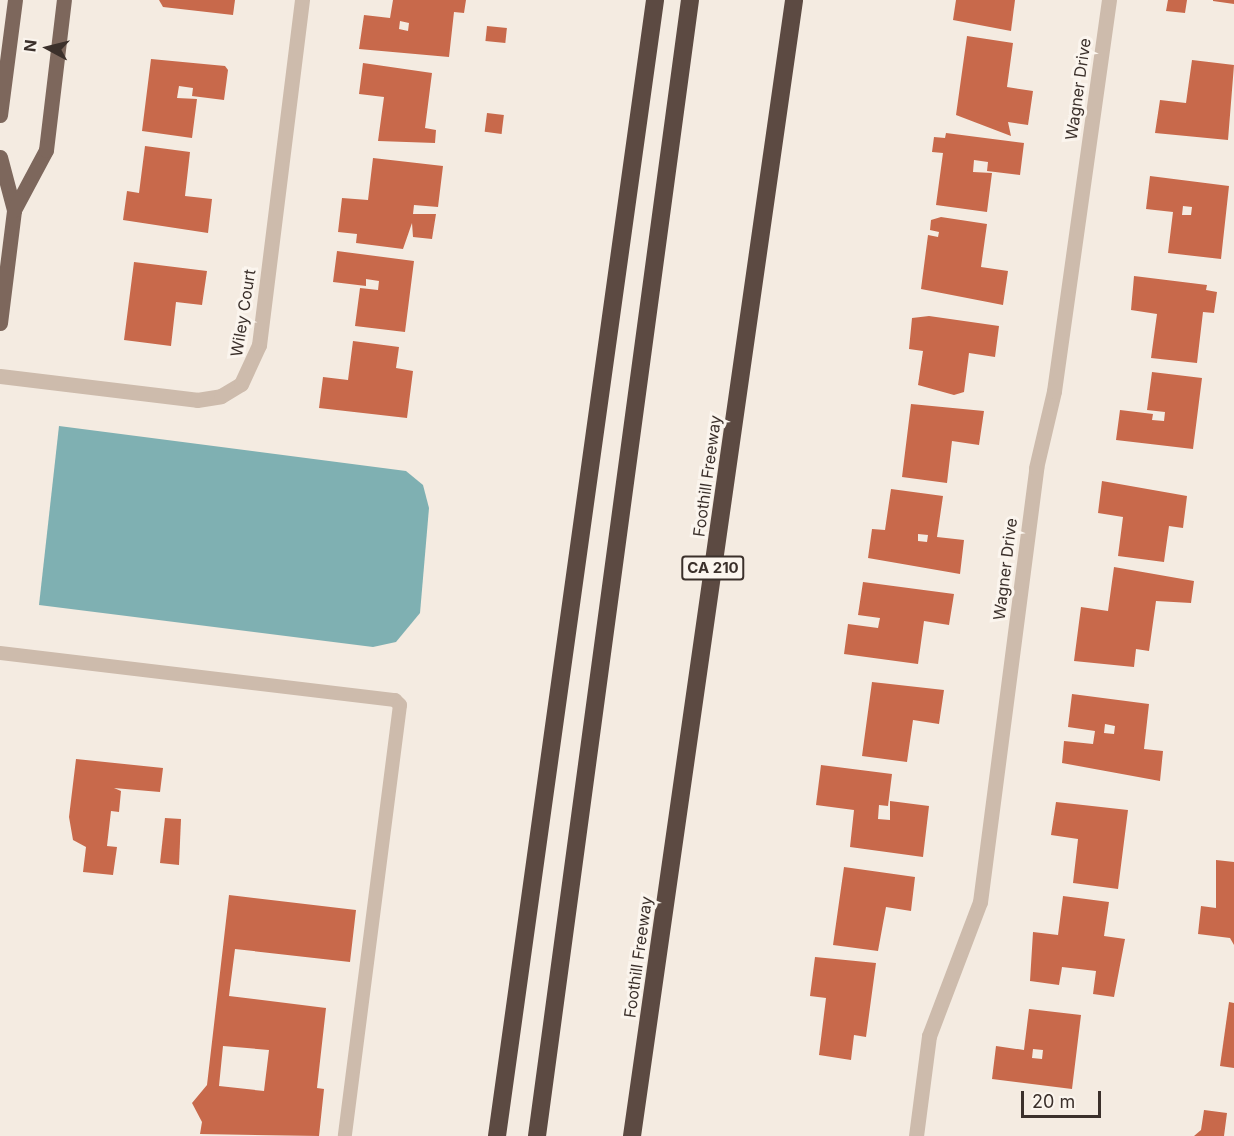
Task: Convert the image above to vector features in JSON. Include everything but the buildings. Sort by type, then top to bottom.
[{"type":"highway","points":[[497,1136],[655,0]]},
{"type":"highway","points":[[537,1136],[690,0]]},
{"type":"highway","name":"Foothill Freeway","points":[[632,1136],[795,0]]},
{"type":"main road","points":[[0,115],[15,0]]},
{"type":"main road","points":[[0,323],[15,210],[46,150],[64,0]]},
{"type":"main road","points":[[0,157],[15,210]]},
{"type":"street","name":"Wiley Court","points":[[0,376],[197,400],[221,396],[241,384],[259,345],[302,0]]},
{"type":"street","name":"Wagner Drive","points":[[916,1136],[929,1036],[980,902],[1036,468],[1054,392],[1109,0]]},
{"type":"lane","points":[[0,653],[395,700],[401,712],[345,1136]]},
{"type":"water","points":[[59,426],[406,471],[423,485],[429,508],[420,613],[396,642],[373,647],[39,605]]}]
